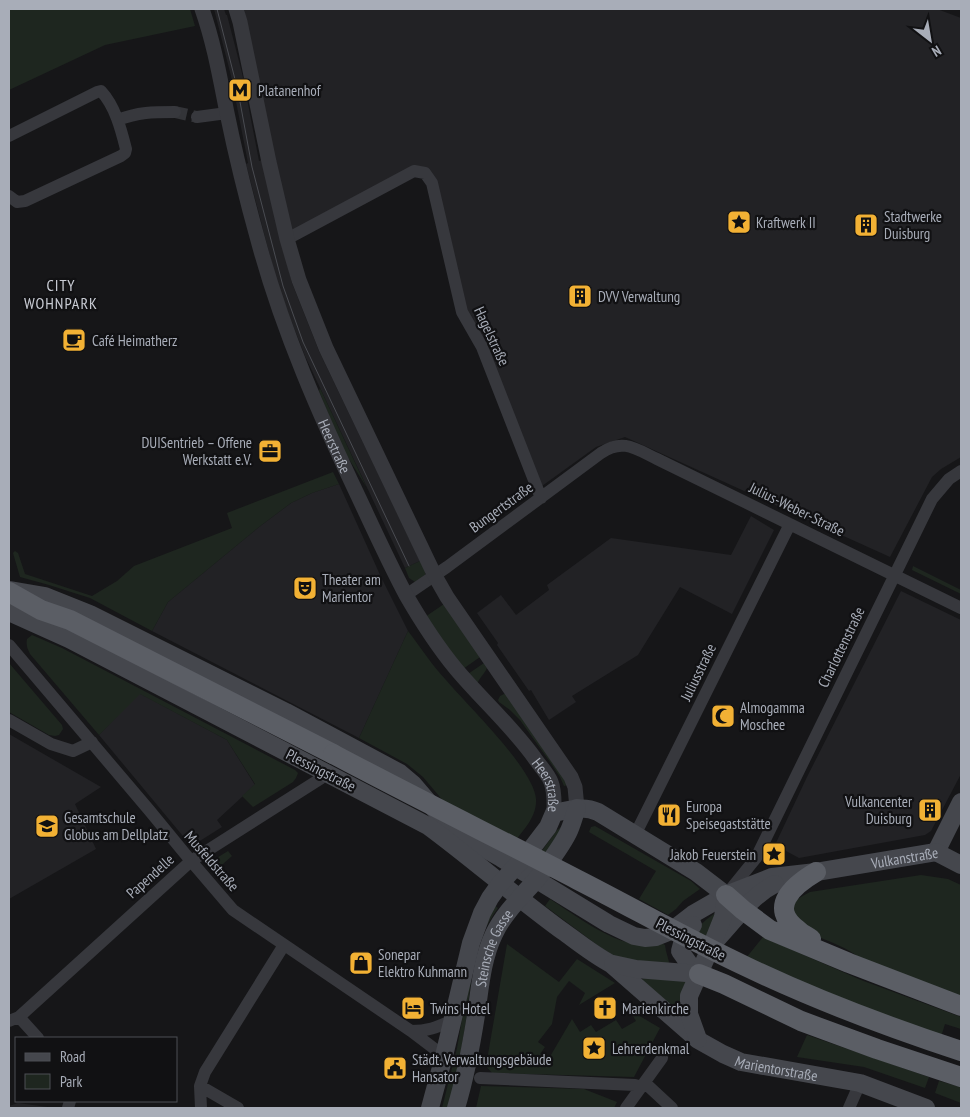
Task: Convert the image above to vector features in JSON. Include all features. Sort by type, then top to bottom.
[{"type":"highway","name":"Plessingstraße","points":[[9,591],[41,610],[70,620],[329,763],[601,892],[746,967],[862,1016],[961,1051]]},
{"type":"highway","name":"Plessingstraße","points":[[9,607],[41,610]]},
{"type":"highway","points":[[816,872],[802,880],[790,893],[784,907],[786,916],[796,930],[849,963]]},
{"type":"highway","points":[[726,895],[770,930],[961,1006]]},
{"type":"highway","points":[[699,974],[801,1021],[961,1077]]},
{"type":"main road","name":"Plessingstraße","points":[[9,591],[45,596],[90,614],[269,704],[400,773],[413,784],[453,829],[462,836],[609,924],[634,936],[656,937],[671,930],[692,914],[707,906]]},
{"type":"main road","name":"Plessingstraße","points":[[9,612],[329,763],[428,826],[463,852],[519,899],[611,964],[698,1040]]},
{"type":"main road","name":"Vulkanstraße","points":[[707,906],[726,895],[772,877],[816,872],[936,852],[961,802]]},
{"type":"main road","name":"Heerstraße","points":[[554,813],[578,808],[592,809],[696,872],[726,895]]},
{"type":"main road","name":"Steinsche Gasse","points":[[456,1108],[473,1037],[482,972],[488,948],[504,916],[552,858],[567,834],[578,808]]},
{"type":"main road","name":"Steinsche Gasse","points":[[430,1108],[471,943],[486,906],[500,884],[548,827],[554,813]]},
{"type":"main road","points":[[936,852],[961,865]]},
{"type":"main road","name":"Vulkanstraße","points":[[713,942],[757,896],[772,886],[792,878],[816,872]]},
{"type":"main road","points":[[698,1040],[689,1014],[689,996],[723,915],[726,895]]},
{"type":"main road","points":[[699,974],[680,951],[684,938],[707,906]]},
{"type":"main road","points":[[671,930],[669,944],[672,955],[683,969],[699,974]]},
{"type":"main road","name":"Plessingstraße","points":[[611,964],[644,970],[699,974]]},
{"type":"main road","name":"Marientorstraße","points":[[698,1040],[741,1062],[860,1082],[926,1108]]},
{"type":"street","name":"Heerstraße","points":[[202,9],[216,56],[236,156],[272,290],[298,360],[340,460],[406,595],[440,648],[525,746],[550,779],[554,794],[554,813]]},
{"type":"street","name":"Heerstraße","points":[[236,9],[287,239],[299,280],[326,348],[435,576],[450,602],[571,776],[575,787],[578,808]]},
{"type":"street","points":[[9,136],[101,91],[118,120],[126,149],[121,156],[25,201],[17,202],[9,196]]},
{"type":"street","points":[[118,120],[146,112],[175,112]]},
{"type":"street","points":[[198,117],[227,113]]},
{"type":"street","name":"Hagelstraße","points":[[287,239],[414,171],[425,173],[432,183],[462,312],[482,348],[541,498]]},
{"type":"street","name":"Bungertstraße","points":[[406,595],[435,576],[601,453],[616,446]]},
{"type":"street","name":"Julius-Weber-Straße","points":[[616,446],[627,446],[650,456],[961,608]]},
{"type":"street","name":"Charlottenstraße","points":[[726,895],[756,858],[932,499],[949,479],[961,471]]},
{"type":"street","name":"Juliusstraße","points":[[635,835],[790,524]]},
{"type":"street","name":"Musfeldstraße","points":[[9,645],[190,861],[234,910],[411,1031],[444,1056]]},
{"type":"street","points":[[9,720],[51,744],[72,750],[92,742]]},
{"type":"street","name":"Papendelle","points":[[14,1019],[190,861],[320,779],[329,763]]},
{"type":"street","points":[[201,1108],[200,1086],[205,1072],[284,945]]},
{"type":"street","points":[[14,1019],[37,1037]]},
{"type":"street","points":[[411,1031],[437,1028],[453,1020]]},
{"type":"street","points":[[626,1108],[662,1058]]},
{"type":"street","points":[[480,1078],[643,1085],[672,1108]]},
{"type":"street","points":[[849,1108],[860,1082]]},
{"type":"street","points":[[200,1086],[238,1108]]},
{"type":"shaded area","points":[[214,9],[224,9],[227,15],[242,73],[259,161],[262,160],[292,283],[319,351],[420,561],[405,568],[305,356],[278,287],[246,164],[248,163],[231,76]]},
{"type":"shaded area","points":[[244,9],[937,9],[961,18],[961,457],[932,477],[890,557],[625,437],[596,447],[542,486],[464,311],[425,169],[289,233]]},
{"type":"shaded area","points":[[339,484],[408,631],[359,738],[152,631],[168,602],[259,527],[291,503],[312,493]]},
{"type":"shaded area","points":[[751,516],[774,530],[732,614],[680,587],[638,655],[572,696],[576,702],[549,720],[531,690],[529,691],[477,613],[501,595],[516,615],[549,590],[547,585],[611,538],[731,555]]},
{"type":"shaded area","points":[[901,591],[961,620],[961,774],[931,831],[925,835],[799,858],[775,845],[807,777]]},
{"type":"shaded area","points":[[139,693],[227,740],[255,785],[217,820],[222,827],[195,844],[187,841],[99,735]]},
{"type":"shaded area","name":"Gesamtschule Globus am Dellplatz","points":[[9,734],[101,787],[75,804],[96,849],[9,899]]},
{"type":"shaded area","points":[[18,1103],[55,1108],[9,1108],[9,1106]]},
{"type":"green space","points":[[9,9],[190,9],[195,26],[105,45],[9,90]]},
{"type":"green space","points":[[320,388],[367,488],[342,448],[319,391]]},
{"type":"green space","points":[[333,472],[339,484],[312,493],[291,503],[259,527],[168,602],[152,631],[90,598],[20,577],[13,553],[15,551],[18,553],[25,574],[92,596],[117,581],[134,566],[232,528],[227,513]]},
{"type":"green space","points":[[420,561],[425,575],[415,582],[409,578],[405,568]]},
{"type":"green space","points":[[913,566],[961,590],[961,594],[912,570]]},
{"type":"green space","points":[[444,604],[480,657],[463,669],[425,617]]},
{"type":"green space","points":[[408,631],[441,674],[512,755],[532,786],[536,799],[535,811],[516,840],[445,803],[423,777],[407,764],[359,738]]},
{"type":"green space","points":[[32,635],[62,648],[295,770],[298,773],[296,778],[293,782],[253,807],[242,796],[255,784],[227,740],[140,694],[99,735],[30,654],[27,639]]},
{"type":"green space","points":[[9,663],[62,725],[63,729],[59,735],[49,735],[9,712]]},
{"type":"green space","points":[[484,663],[487,668],[478,682],[476,682],[468,674]]},
{"type":"green space","points":[[507,694],[568,785],[564,786],[550,762],[520,720],[499,702],[500,696]]},
{"type":"green space","points":[[595,826],[691,881],[700,889],[668,915],[639,899],[656,871],[589,832],[591,827]]},
{"type":"green space","points":[[561,827],[545,854],[541,852],[557,830]]},
{"type":"green space","points":[[228,851],[232,856],[215,871],[209,865],[210,862]]},
{"type":"green space","points":[[921,875],[948,879],[961,885],[961,997],[862,960],[850,951],[808,932],[797,924],[794,904],[799,898],[810,892]]},
{"type":"green space","points":[[550,899],[591,926],[625,942],[644,944],[658,941],[665,945],[668,965],[644,963],[615,957],[545,906]]},
{"type":"green space","points":[[494,905],[498,908],[483,934],[475,958],[461,1052],[451,1099],[448,1108],[442,1108],[457,1048],[472,962]]},
{"type":"green space","points":[[715,913],[708,938],[694,931],[707,919]]},
{"type":"green space","points":[[763,937],[861,980],[961,1017],[961,1029],[945,1024],[941,1037],[854,1005],[746,958]]},
{"type":"green space","points":[[507,944],[559,982],[577,959],[615,983],[579,1005],[585,993],[569,981],[557,997],[552,1024],[538,1042],[545,1047],[540,1054],[548,1060],[572,1019],[580,1032],[591,1025],[596,1032],[616,1020],[622,1029],[636,1021],[631,1011],[660,1028],[634,1077],[492,1073],[486,1066]]},
{"type":"green space","points":[[642,979],[687,980],[684,1017],[643,981]]},
{"type":"green space","points":[[807,1035],[929,1077],[925,1088],[864,1067],[797,1057]]},
{"type":"green space","points":[[939,1081],[961,1087],[961,1103],[935,1093]]},
{"type":"green space","points":[[481,1086],[584,1089],[617,1102],[614,1108],[476,1108]]},
{"type":"tunnel","points":[[175,112],[197,117]]},
{"type":"tram line","points":[[217,9],[238,91],[252,167],[283,286],[303,342],[409,566]]},
{"type":"place","name":"Platanenhof","points":[[240,90]]},
{"type":"place","name":"Kraftwerk II","points":[[739,222]]},
{"type":"place","name":"Stadtwerke Duisburg","points":[[866,225]]},
{"type":"place","name":"DVV Verwaltung","points":[[580,296]]},
{"type":"place","name":"Café Heimatherz","points":[[74,340]]},
{"type":"place","name":"DUISentrieb – Offene Werkstatt e.V.","points":[[270,451]]},
{"type":"place","name":"Theater am Marientor","points":[[305,588]]},
{"type":"place","name":"Almogamma Moschee","points":[[723,716]]},
{"type":"place","name":"Vulkancenter Duisburg","points":[[930,810]]},
{"type":"place","name":"Europa Speisegaststätte","points":[[669,815]]},
{"type":"place","name":"Gesamtschule Globus am Dellplatz","points":[[47,826]]},
{"type":"place","name":"Jakob Feuerstein","points":[[774,854]]},
{"type":"place","name":"Sonepar Elektro Kuhmann","points":[[361,963]]},
{"type":"place","name":"Twins Hotel","points":[[413,1008]]},
{"type":"place","name":"Marienkirche","points":[[605,1008]]},
{"type":"place","name":"Lehrerdenkmal","points":[[594,1048]]},
{"type":"place","name":"Städt. Verwaltungsgebäude Hansator","points":[[395,1068]]},
{"type":"district","name":"CITY WOHNPARK","points":[[61,294]]}]
